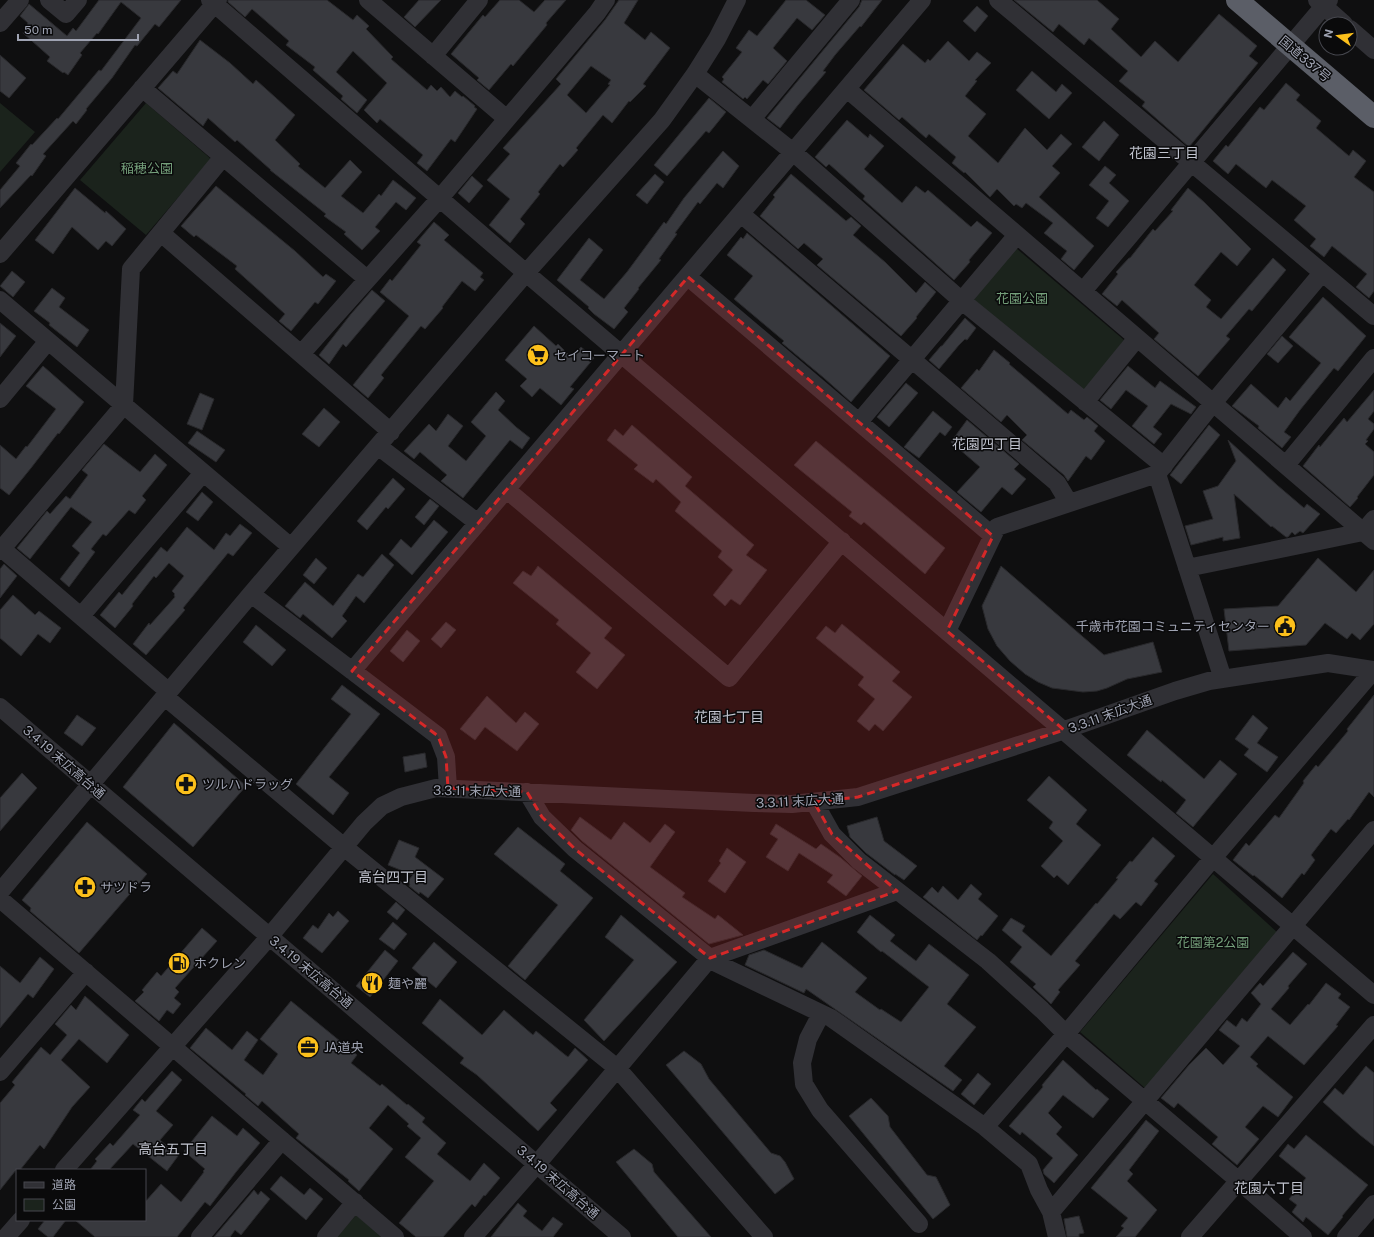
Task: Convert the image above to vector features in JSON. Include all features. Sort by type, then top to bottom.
[{"type":"highway","name":"国道337号","points":[[1237,0],[1374,117]]},
{"type":"street","points":[[0,22],[20,0]]},
{"type":"street","points":[[49,0],[66,14],[78,0]]},
{"type":"street","points":[[368,0],[507,119]]},
{"type":"street","points":[[433,56],[480,0]]},
{"type":"street","points":[[301,354],[440,198],[597,13],[606,0]]},
{"type":"street","points":[[0,892],[166,693],[291,547],[526,273],[662,120],[695,74],[717,39],[737,0]]},
{"type":"street","points":[[752,119],[852,0]]},
{"type":"street","points":[[352,671],[922,0]]},
{"type":"street","points":[[998,0],[1374,316]]},
{"type":"street","points":[[0,254],[142,88],[214,1],[526,273],[1374,995]]},
{"type":"street","points":[[1083,291],[1290,46],[1323,2],[1336,16]]},
{"type":"street","points":[[1358,36],[1374,50]]},
{"type":"street","points":[[695,74],[794,152],[962,301],[1085,402],[1160,470],[1187,568],[1223,679]]},
{"type":"street","points":[[142,88],[367,279]]},
{"type":"street","points":[[847,89],[1286,465],[1370,531]]},
{"type":"street","points":[[223,157],[131,269],[124,405],[1,549],[81,616],[166,693],[344,847],[617,1068],[764,1237]]},
{"type":"street","points":[[741,214],[1057,483],[1069,504]]},
{"type":"street","points":[[162,233],[391,432]]},
{"type":"street","points":[[859,422],[1017,235]]},
{"type":"street","points":[[948,631],[997,527],[1069,504],[1160,470],[1213,403],[1322,273]]},
{"type":"street","points":[[688,277],[993,536]]},
{"type":"street","points":[[0,300],[291,547]]},
{"type":"street","points":[[1085,402],[1137,338]]},
{"type":"street","points":[[0,399],[48,341]]},
{"type":"street","points":[[1286,465],[1374,358]]},
{"type":"street","points":[[378,446],[478,523]]},
{"type":"street","points":[[81,616],[203,473]]},
{"type":"street","points":[[507,490],[729,678],[842,541]]},
{"type":"street","points":[[1187,568],[1370,531]]},
{"type":"street","points":[[251,594],[438,736],[446,757],[448,788]]},
{"type":"street","name":"3.3.11 末広大通","points":[[65,1169],[269,937],[364,823],[382,806],[401,797],[436,788],[448,788],[792,804],[858,797],[1064,730],[1174,691],[1209,681],[1328,663],[1374,670]]},
{"type":"street","points":[[985,1127],[1066,1034],[1213,858],[1374,670]]},
{"type":"street","name":"3.4.19 末広高台通","points":[[0,707],[622,1237]]},
{"type":"street","points":[[527,792],[542,817],[575,849],[716,963],[831,1018],[985,1127],[1029,1164],[1039,1190],[1051,1212],[1056,1237]]},
{"type":"street","points":[[814,802],[832,834],[859,860],[988,961],[1066,1034],[1303,1237]]},
{"type":"street","points":[[1051,1212],[1374,830]]},
{"type":"street","points":[[473,1237],[537,1164],[710,958],[897,891]]},
{"type":"street","points":[[0,899],[395,1237]]},
{"type":"street","points":[[0,1072],[86,972]]},
{"type":"street","points":[[821,1014],[808,1039],[802,1063],[804,1084],[820,1110],[918,1224]]},
{"type":"street","points":[[1190,1237],[1374,1025]]},
{"type":"street","points":[[200,1237],[282,1140]]},
{"type":"street","points":[[326,1237],[355,1202]]},
{"type":"street","points":[[1346,1237],[1374,1204]]},
{"type":"street","points":[[6,1237],[20,1221]]},
{"type":"highlighted area","points":[[688,277],[993,536],[947,631],[1064,730],[858,797],[814,802],[832,834],[897,891],[710,958],[575,849],[542,817],[527,792],[448,788],[446,757],[438,736],[352,671]]},
{"type":"green space","points":[[0,103],[35,132],[0,172]]},
{"type":"green space","name":"稲穂公園","points":[[146,103],[211,159],[146,235],[80,180]]},
{"type":"green space","name":"花園公園","points":[[1016,248],[1124,340],[1083,394],[971,302]]},
{"type":"green space","name":"花園第2公園","points":[[1213,874],[1278,933],[1145,1088],[1080,1032]]},
{"type":"green space","points":[[356,1215],[382,1237],[337,1237]]},
{"type":"building","points":[[99,0],[181,0],[159,27],[155,24],[137,46],[135,45],[112,78],[86,109],[87,110],[76,124],[73,121],[43,154],[46,156],[32,176],[31,175],[0,208],[0,190],[20,166],[16,163],[31,144],[32,145],[57,118],[58,119],[99,70],[101,71],[141,18],[121,2],[98,34],[97,33],[80,53],[82,55],[68,75],[47,61],[50,57],[23,33],[28,23],[20,16],[29,4],[67,36],[73,28],[76,31]]},
{"type":"building","points":[[228,0],[327,0],[353,20],[357,15],[369,26],[366,29],[393,57],[391,59],[427,90],[431,85],[437,91],[441,87],[450,97],[455,91],[477,109],[455,142],[451,139],[427,171],[417,163],[423,155],[380,119],[377,123],[364,110],[387,83],[353,51],[336,72],[367,100],[357,113],[341,99],[343,96],[313,70],[315,67],[286,45],[289,41],[252,9],[245,17],[228,2]]},
{"type":"building","points":[[419,0],[441,0],[415,27],[404,17]]},
{"type":"building","points":[[500,0],[519,0],[534,12],[545,0],[566,0],[513,66],[511,64],[489,90],[477,80],[479,78],[451,54],[483,15],[485,17]]},
{"type":"building","points":[[619,0],[638,0],[624,23],[645,40],[651,32],[670,48],[643,84],[646,86],[630,102],[629,101],[612,123],[603,115],[576,148],[578,150],[563,167],[560,164],[538,192],[540,194],[520,219],[525,224],[510,243],[489,225],[510,199],[487,180],[510,154],[503,148],[561,84],[556,79],[605,20]],"holes":[[[591,66],[611,80],[608,84],[610,85],[586,113],[567,95]]]},
{"type":"building","points":[[786,0],[806,0],[825,15],[812,30],[797,18],[773,48],[787,61],[768,84],[763,80],[747,99],[745,97],[743,99],[722,82],[724,79],[722,77],[742,52],[736,48],[749,30],[757,36]]},
{"type":"building","points":[[862,0],[882,0],[861,27],[860,26],[835,55],[823,71],[826,72],[780,128],[767,118],[859,7]]},
{"type":"building","points":[[1014,0],[1097,0],[1119,19],[1111,29],[1141,57],[1155,41],[1178,62],[1219,14],[1257,46],[1249,56],[1258,63],[1189,147],[1142,106],[1145,102],[1119,81],[1128,71],[1089,38],[1084,45],[1059,24],[1053,32]]},
{"type":"building","points":[[977,6],[988,16],[975,32],[963,21]]},
{"type":"building","points":[[200,40],[230,63],[253,84],[256,80],[295,115],[275,140],[300,164],[298,166],[325,188],[350,160],[362,172],[341,196],[363,213],[379,194],[381,196],[393,180],[416,198],[406,210],[396,202],[375,227],[380,231],[362,250],[344,234],[346,232],[324,216],[326,214],[270,170],[237,140],[235,142],[208,118],[203,126],[158,88],[173,71],[177,74]]},
{"type":"building","points":[[948,41],[969,61],[977,52],[991,63],[975,80],[977,81],[965,96],[986,114],[968,136],[998,163],[1025,128],[1047,150],[1061,134],[1072,144],[1052,166],[1060,173],[1039,197],[1094,246],[1074,270],[1061,259],[1067,251],[1044,233],[1053,223],[1026,203],[1022,208],[1016,204],[1014,206],[997,189],[990,197],[965,172],[964,173],[952,163],[956,157],[929,134],[926,138],[902,117],[899,120],[864,90],[903,44],[925,63],[928,59],[930,61]]},
{"type":"building","points":[[0,55],[26,78],[9,98],[0,91]]},
{"type":"building","points":[[1032,71],[1056,92],[1062,84],[1072,93],[1049,119],[1016,90]]},
{"type":"building","points":[[1286,83],[1300,95],[1296,100],[1321,121],[1316,128],[1349,156],[1353,150],[1366,161],[1354,177],[1374,192],[1374,291],[1369,298],[1356,287],[1367,274],[1332,246],[1324,257],[1310,246],[1316,239],[1294,220],[1306,206],[1272,180],[1266,188],[1236,164],[1228,174],[1213,161],[1226,145],[1228,147],[1260,107],[1264,110]]},
{"type":"building","points":[[709,98],[726,112],[709,133],[706,131],[667,176],[654,165]]},
{"type":"building","points":[[847,120],[868,138],[870,134],[884,146],[864,169],[902,203],[916,186],[925,193],[928,190],[971,227],[977,221],[992,233],[954,280],[863,199],[865,196],[829,164],[826,167],[815,157]]},
{"type":"building","points":[[1104,121],[1119,135],[1099,161],[1082,147]]},
{"type":"building","points":[[723,151],[739,166],[723,188],[717,183],[700,204],[698,202],[675,233],[677,234],[659,259],[661,260],[624,308],[628,312],[614,329],[594,314],[588,308],[589,307],[557,280],[589,238],[603,250],[580,280],[604,299],[627,272],[664,222],[666,224],[684,198]]},
{"type":"building","points":[[1105,166],[1116,175],[1109,183],[1129,201],[1108,227],[1096,218],[1109,201],[1089,185]]},
{"type":"building","points":[[655,174],[664,182],[647,204],[636,195]]},
{"type":"building","points":[[791,174],[846,221],[851,217],[861,226],[853,235],[885,262],[916,293],[925,282],[936,292],[916,317],[917,318],[901,336],[817,265],[823,259],[804,243],[798,249],[760,216],[775,197],[773,195]]},
{"type":"building","points":[[472,176],[483,186],[469,203],[458,193]]},
{"type":"building","points":[[216,186],[295,251],[323,277],[326,274],[336,281],[318,304],[315,302],[291,331],[279,321],[285,314],[235,269],[237,266],[196,235],[194,237],[181,226]]},
{"type":"building","points":[[75,188],[105,213],[106,211],[126,229],[112,246],[106,241],[98,250],[72,227],[53,254],[35,240]]},
{"type":"building","points":[[1188,188],[1251,249],[1237,266],[1221,252],[1194,285],[1211,300],[1206,307],[1221,319],[1273,258],[1286,270],[1252,311],[1249,309],[1226,336],[1230,339],[1198,376],[1154,339],[1159,333],[1122,300],[1117,306],[1102,294],[1118,274],[1116,272],[1130,258],[1153,229],[1155,231],[1173,211],[1171,210]]},
{"type":"building","points":[[434,222],[449,235],[444,240],[483,273],[480,277],[484,280],[475,291],[462,281],[442,307],[443,308],[425,329],[421,326],[381,375],[384,378],[368,398],[353,385],[409,316],[380,292],[390,279],[392,281],[421,245],[417,242]]},
{"type":"building","points":[[747,233],[890,356],[851,402],[782,343],[784,341],[734,299],[753,276],[727,255],[741,237],[743,239]]},
{"type":"building","points":[[12,271],[25,282],[13,297],[0,286]]},
{"type":"building","points":[[52,288],[65,298],[59,307],[89,330],[77,347],[34,311]]},
{"type":"building","points":[[372,290],[385,301],[346,347],[343,344],[329,364],[319,355]]},
{"type":"building","points":[[1323,297],[1366,336],[1338,371],[1334,368],[1300,410],[1284,432],[1291,437],[1282,448],[1258,428],[1259,426],[1232,406],[1251,384],[1278,408],[1286,397],[1290,401],[1321,363],[1289,337]]},
{"type":"building","points":[[965,318],[976,328],[967,340],[965,339],[959,345],[939,369],[929,360]]},
{"type":"building","points":[[0,323],[16,336],[0,357]]},
{"type":"building","points":[[534,326],[556,346],[558,344],[572,358],[581,347],[594,358],[570,387],[574,389],[561,405],[540,388],[532,397],[520,386],[527,379],[505,360]]},
{"type":"building","points":[[1282,336],[1293,346],[1278,363],[1267,354]]},
{"type":"building","points":[[994,350],[1068,414],[1071,410],[1084,420],[1087,417],[1098,426],[1094,431],[1105,441],[1091,460],[1086,456],[1068,481],[1064,475],[1022,440],[1027,435],[1007,415],[1001,422],[961,388],[977,369],[979,371]]},
{"type":"building","points":[[43,366],[84,402],[9,495],[0,488],[0,445],[16,459],[56,409],[26,386]]},
{"type":"building","points":[[1128,366],[1155,388],[1160,381],[1196,407],[1191,414],[1171,404],[1153,427],[1162,434],[1154,444],[1132,426],[1148,406],[1126,390],[1111,409],[1100,400]]},
{"type":"building","points":[[906,383],[918,393],[889,427],[877,417]]},
{"type":"building","points":[[1374,390],[1374,411],[1368,419],[1374,424],[1374,429],[1366,440],[1368,441],[1365,444],[1374,452],[1374,475],[1350,507],[1303,466],[1319,445],[1320,447],[1344,418],[1347,422]]},
{"type":"building","points":[[496,392],[505,401],[498,410],[530,438],[522,449],[510,440],[463,498],[441,481],[447,475],[420,452],[414,459],[404,451],[429,424],[436,431],[448,414],[463,426],[448,446],[466,461],[486,436],[471,422]]},
{"type":"building","points":[[200,393],[214,399],[202,430],[187,424]]},
{"type":"building","points":[[324,408],[340,422],[319,447],[302,434]]},
{"type":"building","points":[[933,411],[952,427],[945,436],[940,432],[919,458],[904,447]]},
{"type":"building","points":[[967,420],[1019,464],[1014,469],[1026,479],[1012,495],[1002,487],[981,512],[957,492],[980,467],[951,442]]},
{"type":"building","points":[[632,425],[692,477],[685,486],[754,545],[746,555],[767,570],[740,605],[731,599],[725,606],[713,595],[733,570],[718,557],[722,551],[675,511],[681,502],[656,479],[653,483],[634,469],[638,465],[607,440],[615,429],[623,436]]},
{"type":"building","points":[[1209,425],[1220,435],[1181,484],[1170,475]]},
{"type":"building","points":[[197,431],[225,450],[216,462],[188,443]]},
{"type":"building","points":[[1228,440],[1304,508],[1307,504],[1320,514],[1303,533],[1300,531],[1295,535],[1292,532],[1288,537],[1286,537],[1272,526],[1271,527],[1234,494],[1240,538],[1223,541],[1223,537],[1191,545],[1185,526],[1213,519],[1203,491],[1218,486],[1236,461]]},
{"type":"building","points":[[816,441],[945,548],[925,574],[864,522],[861,525],[849,516],[852,512],[794,465]]},
{"type":"building","points":[[104,444],[140,472],[155,454],[167,465],[142,496],[146,500],[135,514],[129,510],[106,536],[103,534],[91,549],[95,552],[69,587],[60,579],[80,553],[72,546],[92,522],[71,507],[30,559],[17,548],[47,511],[50,514],[66,496],[70,499],[88,475],[82,470]]},
{"type":"building","points":[[393,478],[405,489],[388,509],[386,507],[367,530],[357,521]]},
{"type":"building","points":[[202,492],[213,502],[198,521],[186,512]]},
{"type":"building","points":[[430,499],[439,506],[424,525],[415,517]]},
{"type":"building","points":[[434,520],[448,532],[412,575],[389,554],[401,539],[411,548]]},
{"type":"building","points":[[240,524],[252,533],[233,556],[228,553],[183,608],[185,610],[146,655],[133,644],[149,623],[150,625],[175,597],[175,594],[172,591],[184,576],[169,563],[156,578],[154,576],[132,604],[133,606],[115,628],[100,615],[119,592],[122,595],[161,547],[167,552],[187,527],[214,550],[226,533],[230,536]]},
{"type":"building","points":[[382,554],[394,565],[364,603],[356,596],[342,616],[347,621],[332,638],[303,614],[300,618],[285,606],[305,582],[333,606],[358,574],[363,577]]},
{"type":"building","points":[[316,558],[327,568],[314,584],[303,575]]},
{"type":"building","points":[[1318,558],[1356,592],[1374,570],[1374,624],[1360,640],[1352,633],[1347,639],[1325,623],[1306,645],[1229,651],[1224,609],[1278,606]]},
{"type":"building","points":[[4,564],[17,576],[0,598],[0,569]]},
{"type":"building","points":[[538,566],[612,628],[604,638],[625,655],[597,689],[576,672],[591,653],[556,624],[559,620],[513,583],[523,571],[531,576]]},
{"type":"building","points":[[1001,566],[1104,655],[1153,642],[1162,672],[1127,679],[1097,691],[1083,692],[1052,688],[1025,674],[1010,661],[997,646],[988,629],[982,606]]},
{"type":"building","points":[[13,595],[35,615],[39,611],[61,628],[50,643],[38,634],[21,656],[0,638],[0,610]]},
{"type":"building","points":[[446,622],[456,630],[441,648],[431,639]]},
{"type":"building","points":[[842,624],[900,672],[892,681],[912,697],[883,731],[875,724],[869,731],[857,721],[875,699],[858,685],[864,677],[816,638],[826,626],[835,633]]},
{"type":"building","points":[[256,625],[286,650],[272,666],[243,642]]},
{"type":"building","points":[[407,630],[420,641],[403,662],[390,651]]},
{"type":"building","points":[[342,685],[380,714],[329,777],[349,793],[333,815],[296,784],[351,714],[331,699]]},
{"type":"building","points":[[1374,695],[1374,797],[1369,792],[1349,820],[1348,819],[1336,833],[1331,829],[1311,855],[1315,860],[1304,875],[1302,873],[1282,898],[1233,860],[1246,843],[1249,846],[1275,815],[1279,818],[1304,783],[1303,781],[1316,765],[1318,767],[1348,731],[1347,729]]},
{"type":"building","points":[[487,696],[516,723],[525,712],[539,724],[517,751],[485,727],[475,740],[460,729]]},
{"type":"building","points":[[77,715],[96,728],[82,746],[64,733]]},
{"type":"building","points":[[1253,715],[1268,728],[1257,743],[1278,757],[1267,772],[1244,755],[1249,749],[1235,739]]},
{"type":"building","points":[[174,723],[246,786],[193,847],[123,787]]},
{"type":"building","points":[[1147,730],[1204,779],[1220,760],[1237,774],[1193,827],[1176,813],[1186,800],[1162,780],[1161,782],[1127,755]]},
{"type":"building","points":[[425,753],[427,767],[405,772],[403,757]]},
{"type":"building","points":[[22,773],[37,788],[0,831],[0,798]]},
{"type":"building","points":[[1049,776],[1087,810],[1076,824],[1101,845],[1068,885],[1057,875],[1054,878],[1041,866],[1063,841],[1049,828],[1053,822],[1027,800]]},
{"type":"building","points":[[580,817],[611,840],[624,822],[650,843],[665,824],[675,832],[650,867],[685,893],[682,897],[715,919],[718,915],[743,935],[709,944],[582,841],[571,830]]},
{"type":"building","points":[[877,817],[884,841],[917,866],[904,880],[866,853],[850,837],[847,826]]},
{"type":"building","points":[[87,822],[147,874],[79,953],[30,911],[31,908],[22,900]]},
{"type":"building","points":[[776,824],[816,849],[821,844],[841,858],[862,876],[846,896],[827,882],[833,875],[799,853],[788,871],[766,857],[778,839],[770,834]]},
{"type":"building","points":[[518,827],[565,864],[560,871],[593,898],[525,980],[508,966],[558,905],[494,854]]},
{"type":"building","points":[[1153,837],[1175,856],[1154,881],[1158,884],[1141,906],[1136,902],[1120,919],[1114,914],[1075,961],[1080,965],[1058,990],[1060,992],[1051,1004],[1033,987],[1036,984],[1010,962],[1022,947],[1002,930],[1011,918],[1025,926],[1022,931],[1051,956],[1118,879],[1116,878],[1130,861],[1132,862]]},
{"type":"building","points":[[399,840],[419,848],[415,857],[444,879],[428,898],[420,892],[419,894],[409,886],[410,884],[407,882],[413,875],[388,865]]},
{"type":"building","points":[[727,848],[746,862],[725,893],[708,881],[721,863],[719,861]]},
{"type":"building","points":[[971,884],[982,894],[978,899],[998,916],[977,940],[923,897],[932,887],[938,893],[943,886],[958,900]]},
{"type":"building","points":[[396,902],[405,910],[397,920],[387,912]]},
{"type":"building","points":[[338,911],[349,921],[322,953],[303,938],[313,925],[318,929],[329,913],[333,917]]},
{"type":"building","points":[[621,915],[677,962],[604,1041],[584,1020],[634,960],[605,937]]},
{"type":"building","points":[[870,915],[895,935],[890,941],[916,961],[929,944],[969,975],[947,1004],[976,1027],[944,1066],[962,1080],[953,1091],[806,989],[804,993],[745,965],[749,955],[764,950],[802,968],[822,942],[867,978],[855,992],[880,1010],[881,1009],[901,1022],[929,987],[882,951],[881,952],[857,932]]},
{"type":"building","points":[[393,922],[407,934],[394,950],[379,939]]},
{"type":"building","points":[[202,928],[217,941],[175,988],[179,992],[174,998],[181,1004],[173,1014],[167,1010],[159,1021],[135,1001],[144,992],[142,990],[157,972],[161,976]]},
{"type":"building","points":[[434,942],[457,962],[436,988],[412,968]]},
{"type":"building","points":[[385,950],[398,961],[370,997],[356,986]]},
{"type":"building","points":[[1293,952],[1307,964],[1271,1009],[1290,1025],[1308,1004],[1309,1005],[1326,983],[1341,994],[1338,998],[1350,1007],[1336,1025],[1338,1026],[1304,1065],[1268,1036],[1250,1057],[1258,1064],[1256,1066],[1293,1097],[1278,1117],[1263,1106],[1245,1127],[1259,1139],[1237,1165],[1212,1144],[1218,1137],[1178,1103],[1174,1108],[1161,1098],[1189,1065],[1206,1048],[1223,1065],[1240,1046],[1219,1030],[1227,1020],[1236,1027],[1242,1018],[1247,1022],[1261,1004],[1251,993],[1260,983],[1263,986]]},
{"type":"building","points":[[40,957],[54,969],[33,998],[28,994],[0,1028],[0,966],[20,983]]},
{"type":"building","points":[[85,996],[129,1035],[107,1063],[79,1039],[61,1060],[90,1087],[72,1107],[44,1149],[40,1145],[21,1169],[16,1169],[0,1190],[0,1103],[15,1085],[12,1082],[41,1047],[50,1055],[67,1035],[55,1024],[71,1005],[76,1010]]},
{"type":"building","points":[[440,999],[482,1035],[504,1010],[533,1035],[536,1031],[568,1057],[575,1048],[588,1060],[550,1103],[557,1110],[538,1131],[477,1075],[460,1063],[464,1058],[422,1023]]},
{"type":"building","points":[[291,1001],[357,1055],[351,1063],[380,1086],[382,1084],[425,1118],[422,1122],[446,1143],[437,1154],[470,1181],[484,1163],[500,1178],[475,1207],[472,1204],[443,1237],[416,1237],[399,1223],[434,1181],[405,1157],[421,1138],[407,1126],[409,1124],[388,1105],[369,1128],[393,1149],[359,1191],[348,1181],[349,1180],[296,1138],[299,1134],[262,1101],[258,1106],[245,1095],[246,1094],[190,1048],[206,1028],[232,1050],[247,1031],[258,1040],[244,1060],[263,1075],[278,1054],[260,1039]]},
{"type":"building","points":[[684,1051],[701,1064],[709,1079],[771,1153],[780,1156],[785,1162],[794,1179],[775,1194],[666,1065]]},
{"type":"building","points":[[1063,1060],[1096,1090],[1097,1089],[1109,1099],[1093,1118],[1063,1095],[1048,1113],[1062,1127],[1056,1134],[1078,1155],[1054,1183],[1044,1174],[1043,1170],[1053,1158],[1022,1132],[1020,1135],[1009,1126],[1043,1087],[1042,1085]]},
{"type":"building","points":[[1366,1066],[1374,1073],[1374,1146],[1323,1102],[1335,1088],[1343,1095]]},
{"type":"building","points":[[172,1071],[182,1080],[156,1111],[173,1125],[160,1140],[178,1156],[167,1171],[133,1144],[110,1169],[91,1169],[97,1161],[95,1159],[110,1143],[113,1146],[140,1115],[133,1110],[142,1099],[145,1102]]},
{"type":"building","points":[[978,1073],[991,1084],[974,1105],[961,1094]]},
{"type":"building","points":[[871,1098],[888,1116],[890,1127],[927,1175],[936,1177],[950,1205],[933,1219],[849,1116]]},
{"type":"building","points":[[212,1116],[237,1136],[243,1128],[260,1143],[210,1206],[205,1202],[177,1237],[95,1237],[76,1221],[146,1221],[146,1201],[161,1184],[181,1202],[205,1169],[184,1151]]},
{"type":"building","points":[[1146,1120],[1159,1131],[1129,1170],[1133,1174],[1127,1181],[1157,1210],[1135,1237],[1116,1237],[1124,1228],[1121,1226],[1128,1218],[1091,1188]]},
{"type":"building","points":[[1306,1135],[1368,1185],[1328,1235],[1306,1217],[1303,1222],[1292,1212],[1297,1205],[1289,1199],[1306,1178],[1279,1156],[1288,1144],[1294,1149]]},
{"type":"building","points":[[634,1149],[652,1164],[654,1172],[711,1237],[678,1237],[616,1162]]},
{"type":"building","points":[[281,1176],[304,1195],[310,1188],[323,1199],[306,1220],[270,1189]]},
{"type":"building","points":[[254,1190],[258,1195],[261,1191],[270,1199],[241,1235],[235,1230],[230,1237],[214,1237]]},
{"type":"building","points":[[518,1203],[527,1211],[523,1216],[542,1231],[553,1217],[563,1224],[553,1237],[491,1237]]},
{"type":"building","points":[[1079,1216],[1084,1233],[1079,1234],[1079,1237],[1067,1237],[1064,1219]]},
{"type":"building","points":[[44,1221],[65,1221],[53,1237],[48,1237],[38,1229]]},
{"type":"place","name":"セイコーマート","points":[[538,355]]},
{"type":"place","name":"千歳市花園コミュニティセンター","points":[[1285,626]]},
{"type":"place","name":"ツルハドラッグ","points":[[186,784]]},
{"type":"place","name":"サツドラ","points":[[85,887]]},
{"type":"place","name":"ホクレン","points":[[179,963]]},
{"type":"place","name":"麺や麗","points":[[372,983]]},
{"type":"place","name":"JA道央","points":[[308,1047]]},
{"type":"district","name":"花園三丁目","points":[[1164,153]]},
{"type":"district","name":"花園四丁目","points":[[987,444]]},
{"type":"district","name":"花園七丁目","points":[[729,717]]},
{"type":"district","name":"高台四丁目","points":[[393,877]]},
{"type":"district","name":"高台五丁目","points":[[173,1149]]},
{"type":"district","name":"花園六丁目","points":[[1269,1188]]}]
